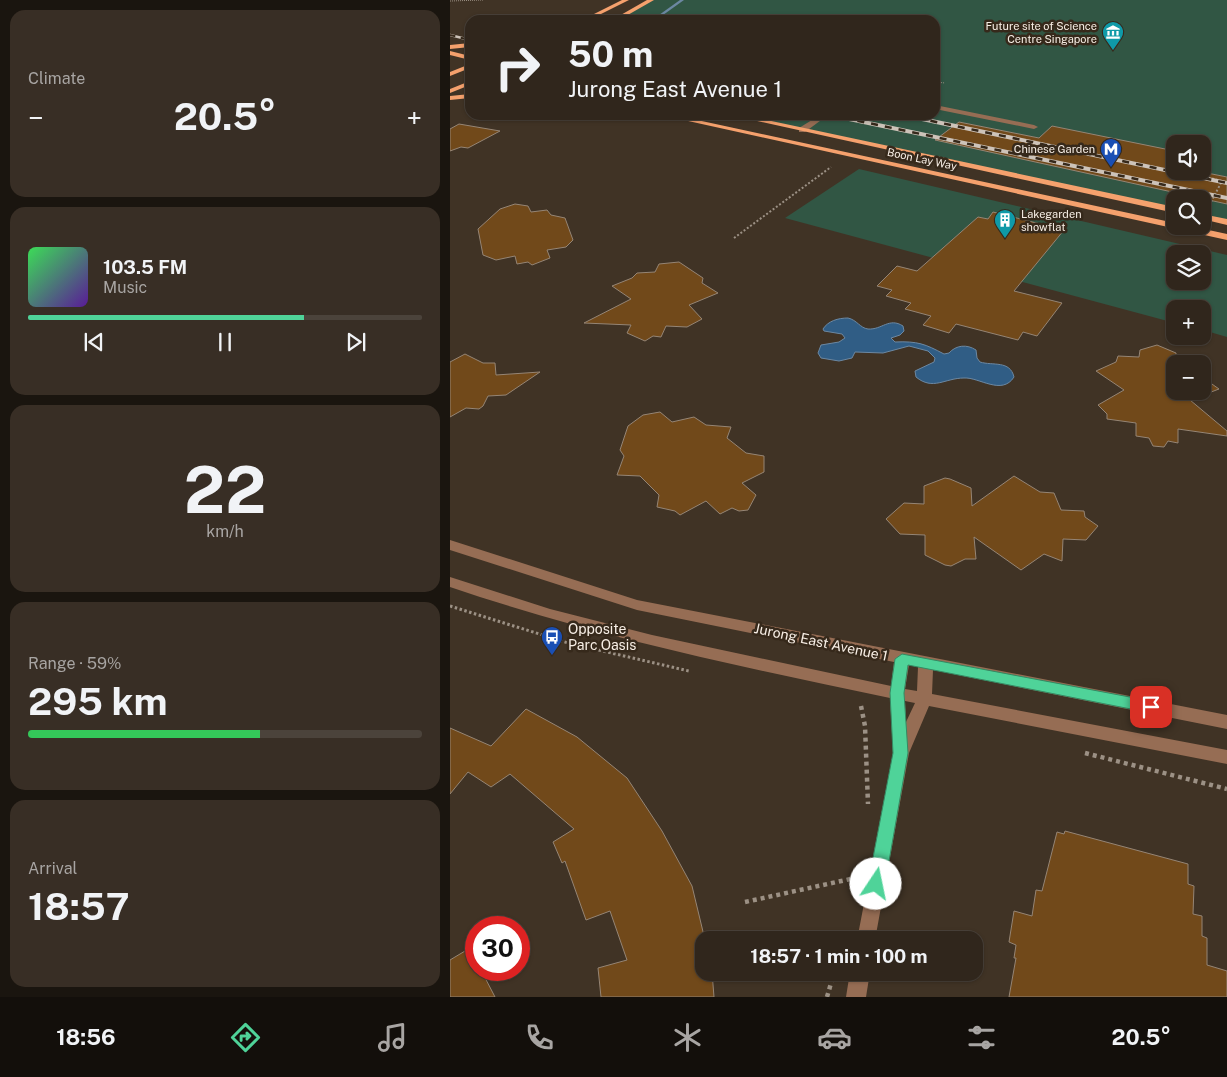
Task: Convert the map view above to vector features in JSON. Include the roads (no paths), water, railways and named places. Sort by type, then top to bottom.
[{"type":"main road","points":[[595,15],[626,0]]},
{"type":"main road","points":[[624,15],[652,0]]},
{"type":"main road","points":[[450,47],[465,46]]},
{"type":"main road","points":[[450,53],[465,57]]},
{"type":"main road","points":[[450,66],[465,71]]},
{"type":"main road","points":[[450,74],[465,68]]},
{"type":"main road","points":[[450,91],[465,85]]},
{"type":"main road","points":[[450,98],[465,96]]},
{"type":"main road","name":"Boon Lay Way","points":[[687,120],[1166,224]]},
{"type":"main road","name":"Boon Lay Way","points":[[756,120],[1166,208]]},
{"type":"main road","points":[[1211,218],[1227,222]]},
{"type":"main road","name":"Boon Lay Way","points":[[1211,234],[1227,237]]},
{"type":"street","points":[[940,108],[1034,126]]},
{"type":"street","points":[[802,130],[817,120]]},
{"type":"street","name":"Jurong East Avenue 1","points":[[450,545],[637,605],[926,664],[1227,722]]},
{"type":"street","points":[[450,582],[512,604],[627,636],[924,700],[1103,736],[1227,757]]},
{"type":"street","points":[[868,931],[900,753],[897,693],[902,659]]},
{"type":"street","points":[[900,753],[924,700],[926,664]]},
{"type":"street","points":[[856,997],[859,981]]},
{"type":"water","points":[[848,318],[868,329],[877,328],[889,323],[898,324],[903,326],[904,331],[900,335],[891,338],[895,342],[921,344],[944,354],[958,347],[973,348],[976,350],[977,358],[980,362],[1005,366],[1009,368],[1014,377],[1003,385],[990,384],[970,378],[928,383],[916,377],[915,371],[934,362],[935,358],[928,351],[909,346],[883,353],[855,352],[852,358],[839,361],[821,358],[818,353],[821,345],[839,342],[845,338],[842,334],[824,331],[823,329],[834,321]]},
{"type":"waterway","points":[[661,15],[682,0]]},
{"type":"railway","points":[[450,35],[465,39]]},
{"type":"railway","points":[[854,120],[1227,198]]},
{"type":"railway","points":[[927,120],[1227,183]]},
{"type":"place","name":"Future site of Science Centre Singapore","points":[[1113,51]]},
{"type":"place","name":"Chinese Garden","points":[[1111,168]]},
{"type":"place","name":"Lakegarden showflat","points":[[1005,239]]},
{"type":"place","name":"Opposite Parc Oasis","points":[[552,656]]}]
